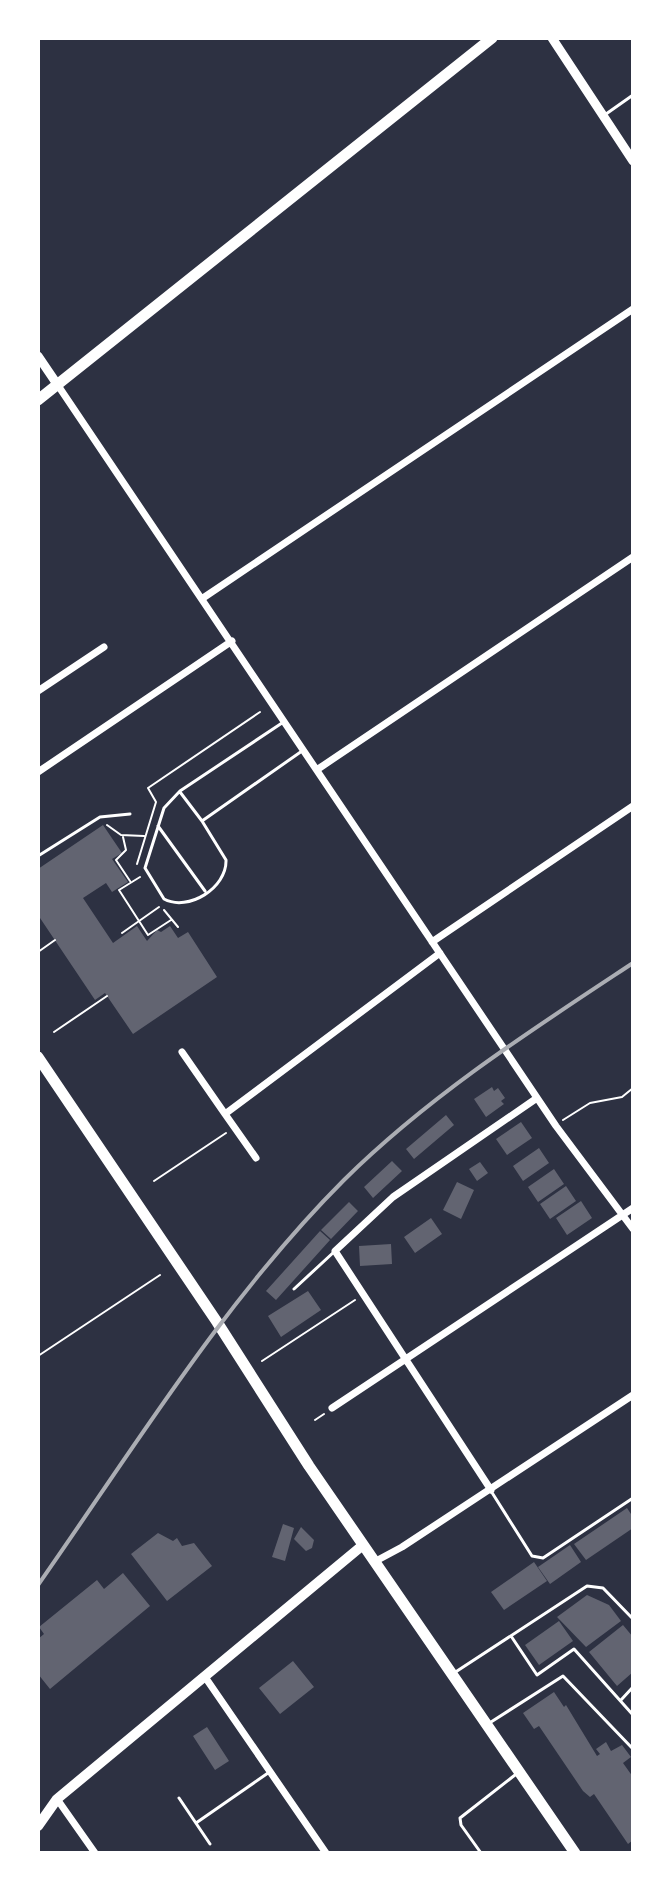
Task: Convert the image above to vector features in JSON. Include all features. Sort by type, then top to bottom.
[{"type":"main road","points":[[38,400],[492,38]]},
{"type":"main road","points":[[38,1057],[374,1562],[454,1673],[572,1852]]},
{"type":"main road","points":[[38,1826],[57,1799],[363,1545]]},
{"type":"street","points":[[552,38],[633,161]]},
{"type":"street","points":[[203,598],[633,309]]},
{"type":"street","points":[[38,356],[556,1126],[633,1229]]},
{"type":"street","points":[[318,769],[633,557]]},
{"type":"street","points":[[38,772],[232,641]]},
{"type":"street","points":[[38,691],[104,647]]},
{"type":"street","points":[[432,942],[633,806]]},
{"type":"street","points":[[225,1114],[440,953]]},
{"type":"street","points":[[182,1052],[256,1158]]},
{"type":"street","points":[[491,1490],[335,1251],[393,1197],[537,1098]]},
{"type":"street","points":[[330,1409],[633,1208]]},
{"type":"street","points":[[374,1562],[491,1490],[633,1395]]},
{"type":"street","points":[[205,1677],[326,1853]]},
{"type":"street","points":[[57,1799],[95,1853]]},
{"type":"lane","points":[[603,116],[633,95]]},
{"type":"lane","points":[[180,791],[226,860],[227,868],[221,881],[186,903],[164,899],[145,868],[164,808],[180,791],[285,721]]},
{"type":"lane","points":[[202,821],[305,749]]},
{"type":"lane","points":[[38,856],[100,817],[130,814]]},
{"type":"lane","points":[[158,826],[206,893]]},
{"type":"lane","points":[[294,1289],[335,1251]]},
{"type":"lane","points":[[491,1490],[532,1556],[543,1558],[633,1498]]},
{"type":"lane","points":[[454,1673],[587,1586],[603,1588],[633,1619]]},
{"type":"lane","points":[[510,1636],[537,1675],[574,1649],[633,1715]]},
{"type":"lane","points":[[488,1724],[563,1676],[633,1749]]},
{"type":"lane","points":[[621,1700],[633,1687]]},
{"type":"lane","points":[[481,1853],[461,1825],[460,1818],[520,1771]]},
{"type":"lane","points":[[196,1823],[270,1772]]},
{"type":"lane","points":[[179,1798],[210,1844]]},
{"type":"path","points":[[100,825],[108,826],[123,836],[144,836]]},
{"type":"path","points":[[123,836],[126,850],[116,860],[131,882]]},
{"type":"path","points":[[140,877],[119,890],[148,935],[172,919]]},
{"type":"path","points":[[122,933],[160,906]]},
{"type":"path","points":[[38,952],[55,940]]},
{"type":"path","points":[[54,1032],[107,996]]},
{"type":"path","points":[[556,1126],[590,1103],[622,1097],[633,1088]]},
{"type":"path","points":[[154,1181],[234,1127]]},
{"type":"path","points":[[38,1356],[160,1275]]},
{"type":"path","points":[[262,1361],[363,1294]]},
{"type":"path","points":[[315,1420],[330,1409]]},
{"type":"building","points":[[103,825],[122,853],[112,859],[128,882],[112,892],[106,883],[83,898],[113,943],[137,926],[147,941],[157,930],[161,932],[170,926],[178,938],[188,932],[217,977],[133,1034],[105,993],[95,1000],[38,915],[38,869]]},
{"type":"building","points":[[492,1087],[494,1091],[498,1088],[505,1098],[501,1101],[504,1104],[486,1117],[474,1099]]},
{"type":"building","points":[[446,1115],[454,1125],[414,1159],[406,1149]]},
{"type":"building","points":[[521,1122],[532,1138],[507,1155],[496,1139]]},
{"type":"building","points":[[539,1148],[549,1163],[523,1181],[513,1166]]},
{"type":"building","points":[[392,1161],[402,1171],[373,1198],[364,1187]]},
{"type":"building","points":[[480,1162],[488,1173],[477,1181],[469,1169]]},
{"type":"building","points":[[554,1169],[564,1184],[538,1202],[528,1187]]},
{"type":"building","points":[[457,1182],[474,1190],[461,1219],[443,1210]]},
{"type":"building","points":[[566,1186],[576,1201],[550,1219],[540,1204]]},
{"type":"building","points":[[581,1201],[592,1218],[567,1235],[556,1218]]},
{"type":"building","points":[[349,1202],[358,1211],[331,1239],[321,1230]]},
{"type":"building","points":[[431,1218],[442,1234],[415,1253],[404,1237]]},
{"type":"building","points":[[320,1231],[330,1240],[276,1300],[266,1291]]},
{"type":"building","points":[[391,1244],[392,1264],[360,1266],[359,1246]]},
{"type":"building","points":[[308,1291],[321,1310],[281,1337],[268,1316]]},
{"type":"building","points":[[627,1508],[633,1517],[633,1528],[586,1560],[574,1544]]},
{"type":"building","points":[[283,1524],[294,1528],[285,1561],[272,1557]]},
{"type":"building","points":[[301,1527],[314,1540],[312,1548],[306,1551],[294,1539]]},
{"type":"building","points":[[158,1533],[173,1541],[177,1538],[182,1546],[194,1543],[212,1566],[167,1601],[131,1554]]},
{"type":"building","points":[[570,1545],[581,1562],[550,1584],[538,1567]]},
{"type":"building","points":[[534,1562],[547,1581],[504,1610],[491,1592]]},
{"type":"building","points":[[123,1573],[150,1606],[50,1689],[38,1674],[38,1639],[44,1634],[39,1627],[97,1580],[104,1589]]},
{"type":"building","points":[[587,1595],[609,1605],[621,1621],[586,1647],[557,1617]]},
{"type":"building","points":[[559,1621],[573,1641],[539,1665],[525,1645]]},
{"type":"building","points":[[623,1625],[633,1637],[633,1672],[617,1686],[589,1652]]},
{"type":"building","points":[[293,1661],[314,1687],[280,1714],[259,1688]]},
{"type":"building","points":[[554,1692],[564,1707],[566,1705],[597,1756],[600,1754],[596,1749],[606,1742],[611,1751],[622,1745],[631,1757],[623,1763],[633,1777],[633,1840],[628,1844],[594,1794],[590,1797],[583,1791],[539,1726],[534,1729],[523,1713]]},
{"type":"building","points":[[207,1727],[229,1761],[215,1770],[193,1736]]},
{"type":"railway","points":[[38,1585],[220,1324],[259,1274],[344,1180],[447,1091],[633,963]]}]
